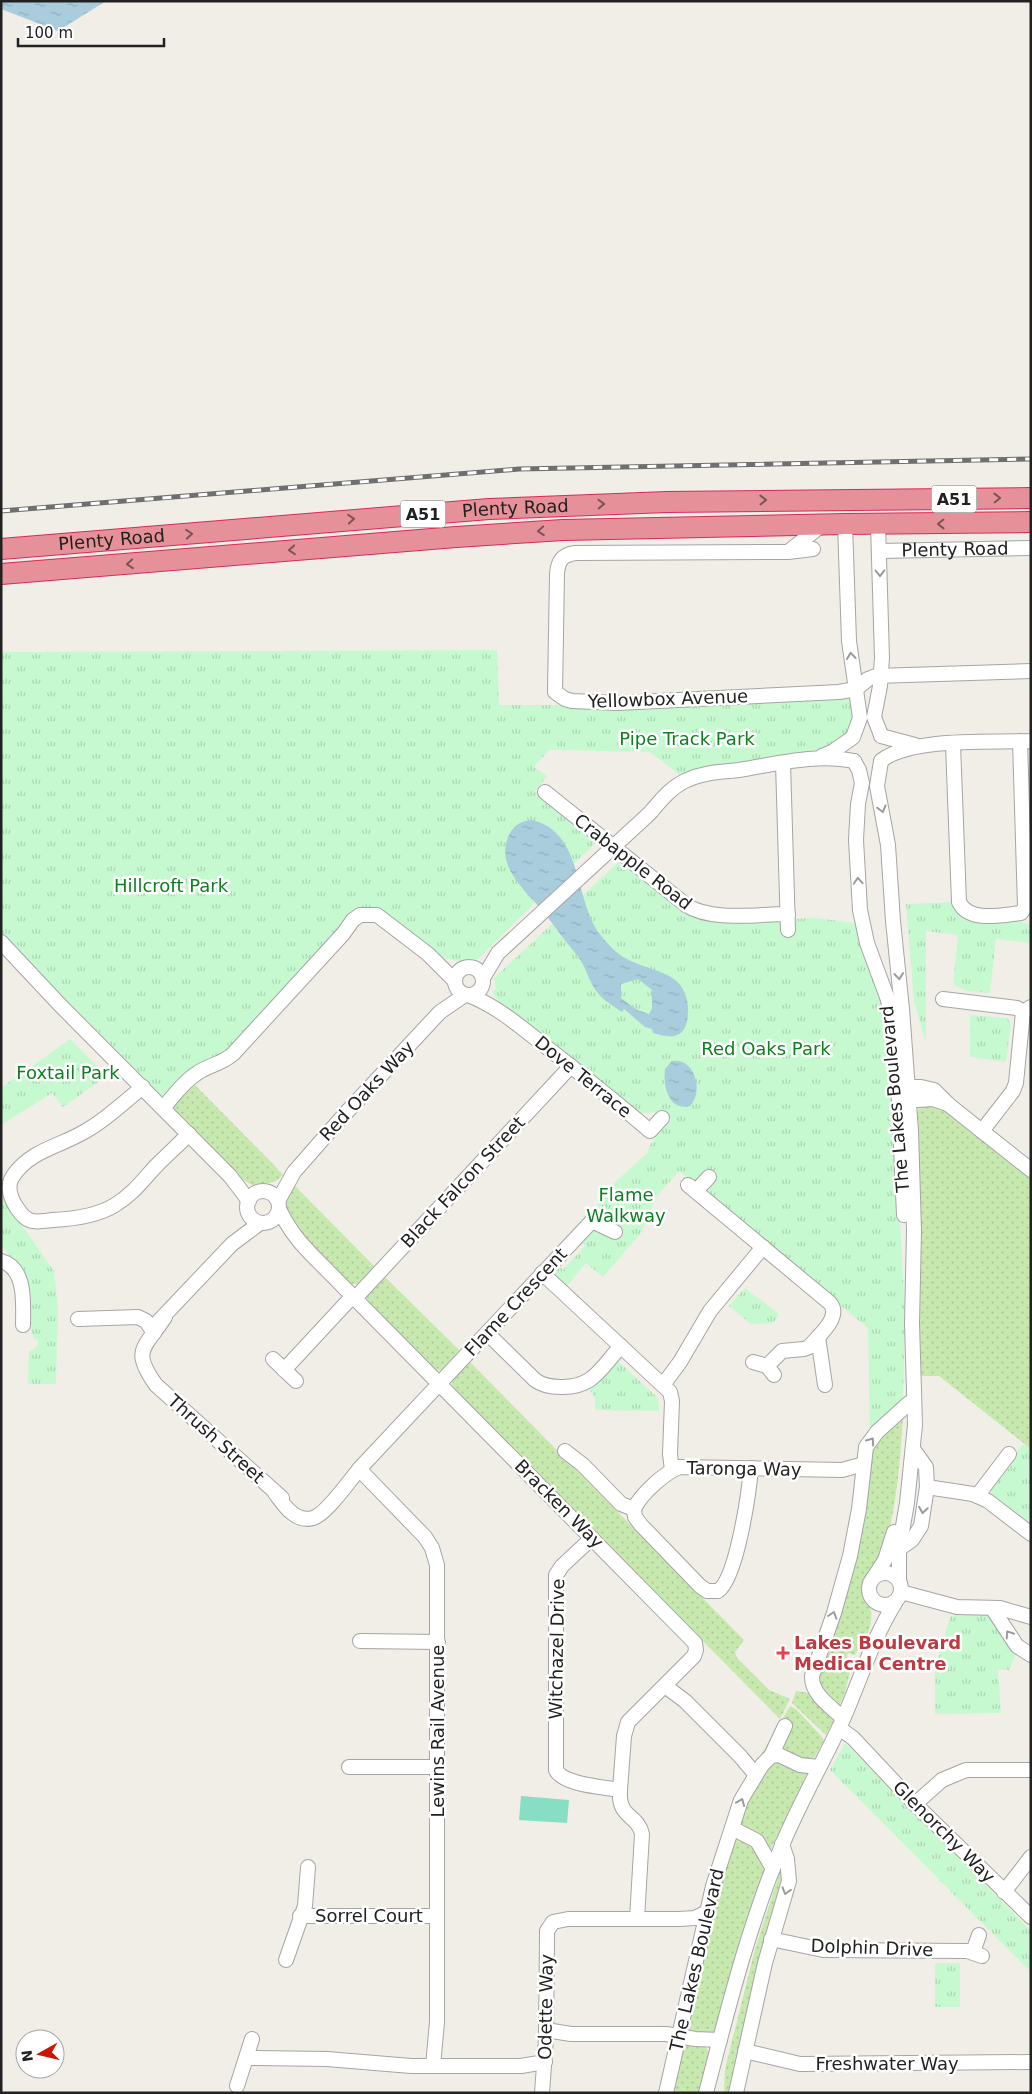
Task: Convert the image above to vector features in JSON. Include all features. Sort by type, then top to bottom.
[{"type":"highway","name":"Plenty Road","points":[[1,549],[489,509],[667,502],[1031,498]]},
{"type":"highway","points":[[845,524],[846,499]]},
{"type":"highway","points":[[878,499],[878,524]]},
{"type":"highway","name":"Plenty Road","points":[[1,574],[563,530],[1031,522]]},
{"type":"street","points":[[845,524],[849,641],[860,718],[849,749],[854,761]]},
{"type":"street","points":[[878,524],[881,676],[874,717],[886,745],[882,761]]},
{"type":"street","points":[[788,552],[822,525]]},
{"type":"street","name":"Plenty Road","points":[[879,550],[1031,548]]},
{"type":"street","points":[[788,552],[813,549]]},
{"type":"street","name":"Yellowbox Avenue","points":[[788,552],[575,553],[566,555],[561,560],[557,574],[555,692],[565,699],[591,703],[641,703],[840,692],[856,689]]},
{"type":"street","points":[[856,689],[872,677],[881,676],[1031,671]]},
{"type":"street","points":[[814,758],[832,752],[863,730],[875,731],[881,735],[919,745]]},
{"type":"street","points":[[498,953],[476,993],[460,989],[457,972],[498,953],[650,813],[683,789],[724,772],[814,758],[835,758],[854,761],[865,767],[871,767],[896,751],[919,745],[1025,741],[1025,907],[1022,913],[990,916],[969,913],[962,909],[959,902],[953,744]]},
{"type":"street","name":"The Lakes Boulevard","points":[[854,761],[859,770],[862,784],[856,840],[860,910],[867,943],[892,1015],[903,1094]]},
{"type":"street","name":"The Lakes Boulevard","points":[[882,761],[877,786],[887,837],[895,939],[903,1094],[914,1231],[912,1323],[915,1398],[913,1449],[907,1503],[899,1549],[898,1592]]},
{"type":"street","points":[[783,763],[788,930]]},
{"type":"street","name":"Crabapple Road","points":[[545,792],[697,912],[713,915],[788,914]]},
{"type":"street","points":[[163,1108],[194,1075],[203,1069],[221,1063],[233,1054],[343,934],[353,920],[360,915],[377,919],[428,954],[479,971],[482,982]]},
{"type":"street","points":[[872,957],[887,956],[893,949],[895,939]]},
{"type":"street","points":[[1,942],[7,946],[19,963],[143,1086],[230,1176],[255,1199],[275,1197],[278,1205],[274,1218],[263,1223],[232,1244],[151,1331],[132,1322],[116,1319],[78,1319]]},
{"type":"street","points":[[1,952],[19,963]]},
{"type":"street","name":"Dove Terrace","points":[[428,954],[460,989],[502,1012],[650,1131],[662,1118]]},
{"type":"street","name":"Dove Terrace","points":[[482,982],[502,1012]]},
{"type":"street","name":"Red Oaks Way","points":[[255,1199],[294,1172],[460,989]]},
{"type":"street","points":[[943,999],[1027,1010],[1016,1082],[1012,1091],[982,1131]]},
{"type":"street","name":"Black Falcon Street","points":[[284,1370],[571,1066]]},
{"type":"street","points":[[143,1086],[93,1127],[68,1141],[42,1151],[28,1159],[16,1172],[10,1184],[10,1194],[24,1217],[34,1222],[71,1219],[114,1206],[135,1190],[156,1166],[189,1134]]},
{"type":"street","points":[[903,1094],[921,1087],[934,1090],[949,1105],[1031,1170]]},
{"type":"street","name":"Red Oaks Way","points":[[278,1205],[294,1172]]},
{"type":"street","points":[[709,1177],[692,1188],[833,1307],[834,1314],[818,1337],[804,1350],[782,1351],[764,1368]]},
{"type":"street","points":[[255,1199],[252,1218],[263,1223]]},
{"type":"street","points":[[232,1244],[255,1199]]},
{"type":"street","name":"Bracken Way","points":[[278,1205],[285,1222],[298,1240],[695,1643],[696,1650],[694,1656],[626,1725],[620,1805],[625,1813],[638,1824],[643,1839],[637,1919]]},
{"type":"street","name":"Flame Crescent","points":[[440,1384],[593,1215],[614,1232]]},
{"type":"street","name":"Bracken Way","points":[[263,1223],[285,1232],[298,1240]]},
{"type":"street","points":[[662,1384],[680,1362],[710,1311],[763,1247]]},
{"type":"street","points":[[1,1261],[9,1264],[21,1283],[24,1296],[23,1325]]},
{"type":"street","points":[[542,1273],[670,1392],[672,1401],[671,1445],[676,1469]]},
{"type":"street","name":"Thrush Street","points":[[151,1331],[141,1356],[144,1368],[156,1385],[275,1493],[293,1514],[309,1519],[320,1515],[326,1510],[359,1469],[440,1384]]},
{"type":"street","points":[[487,1333],[535,1380],[542,1385],[552,1387],[572,1387],[584,1384],[621,1346]]},
{"type":"street","points":[[818,1337],[825,1385]]},
{"type":"street","name":"The Lakes Boulevard","points":[[874,1577],[885,1560],[895,1528],[913,1357]]},
{"type":"street","points":[[273,1359],[296,1381]]},
{"type":"street","points":[[838,1728],[812,1685],[812,1676],[834,1613],[845,1574],[856,1526],[868,1442],[909,1403]]},
{"type":"street","points":[[899,1549],[912,1540],[920,1526],[927,1487],[926,1468],[913,1449]]},
{"type":"street","points":[[565,1451],[582,1465],[621,1504],[634,1509],[635,1517],[641,1525],[700,1586],[708,1591],[718,1591],[727,1582],[746,1508],[751,1468]]},
{"type":"street","points":[[977,1496],[1009,1454]]},
{"type":"street","name":"Taronga Way","points":[[634,1509],[642,1498],[676,1469],[842,1470],[864,1464]]},
{"type":"street","name":"Lewins Rail Avenue","points":[[359,1469],[419,1529],[432,1548],[438,1572],[437,2066]]},
{"type":"street","name":"Taronga Way","points":[[842,1470],[862,1479]]},
{"type":"street","points":[[927,1487],[977,1496],[988,1501],[1031,1534]]},
{"type":"street","name":"Witchazel Drive","points":[[592,1538],[562,1566],[556,1576],[555,1763],[558,1774],[568,1781],[620,1790]]},
{"type":"street","points":[[706,2093],[741,1959],[772,1869],[818,1767],[838,1728],[874,1639],[898,1592],[895,1576],[884,1572],[871,1580],[869,1590],[876,1619],[874,1639]]},
{"type":"street","points":[[872,1599],[880,1605],[890,1605],[898,1592]]},
{"type":"street","points":[[898,1592],[957,1607],[1000,1608],[1031,1617]]},
{"type":"street","points":[[992,1608],[1017,1646],[1031,1655]]},
{"type":"street","points":[[360,1641],[438,1642]]},
{"type":"street","points":[[668,1683],[740,1756],[763,1765],[778,1754],[800,1764],[818,1767]]},
{"type":"street","name":"The Lakes Boulevard","points":[[666,2093],[717,1870],[741,1800],[785,1726]]},
{"type":"street","name":"Glenorchy Way","points":[[838,1728],[859,1746],[915,1804],[1031,1917]]},
{"type":"street","points":[[349,1768],[438,1767]]},
{"type":"street","points":[[915,1804],[942,1780],[966,1770],[1031,1770]]},
{"type":"street","points":[[732,1828],[757,1841],[772,1869]]},
{"type":"street","points":[[736,2093],[771,1939],[789,1881],[787,1859],[782,1844]]},
{"type":"street","points":[[1004,1892],[1031,1857]]},
{"type":"street","name":"Sorrel Court","points":[[286,1960],[306,1899],[308,1867]]},
{"type":"street","points":[[715,2093],[762,1900]]},
{"type":"street","points":[[637,1919],[694,1918],[708,1912]]},
{"type":"street","name":"Sorrel Court","points":[[300,1916],[437,1916]]},
{"type":"street","name":"Odette Way","points":[[542,2093],[546,2034],[547,1937],[549,1926],[552,1922],[568,1919],[637,1919]]},
{"type":"street","points":[[679,1919],[696,1927],[701,1937]]},
{"type":"street","name":"Dolphin Drive","points":[[771,1939],[823,1950],[977,1954],[980,1936]]},
{"type":"street","points":[[546,2034],[679,2035],[719,2045]]},
{"type":"street","points":[[237,2086],[252,2039]]},
{"type":"street","name":"Freshwater Way","points":[[745,2051],[800,2064],[1031,2062]]},
{"type":"street","points":[[247,2058],[327,2059],[392,2066],[544,2066]]},
{"type":"green space","name":"Hillcroft Park","points":[[497,650],[499,705],[572,705],[846,697],[853,701],[854,711],[850,732],[833,747],[702,768],[681,776],[650,752],[549,750],[534,767],[547,776],[535,792],[599,839],[478,959],[456,961],[439,956],[370,909],[229,1052],[166,1097],[155,1093],[153,1087],[68,1001],[55,992],[18,951],[1,937],[1,652]]},
{"type":"green space","name":"Red Oaks Park","points":[[622,859],[684,908],[777,920],[782,926],[792,919],[816,918],[855,923],[860,945],[875,978],[885,1010],[883,1029],[887,1054],[891,1064],[905,1318],[903,1398],[901,1403],[870,1433],[868,1328],[713,1200],[708,1188],[692,1181],[679,1171],[656,1197],[641,1233],[603,1277],[586,1263],[566,1287],[556,1278],[555,1272],[558,1265],[563,1270],[585,1246],[580,1241],[586,1235],[595,1230],[600,1230],[620,1239],[624,1233],[600,1217],[597,1199],[648,1152],[649,1146],[671,1119],[662,1112],[637,1113],[500,1004],[492,992],[496,989],[494,978]]},
{"type":"green space","points":[[953,902],[959,913],[1019,921],[1031,925],[1031,943],[996,939],[990,993],[966,991],[953,984],[958,935],[926,931],[926,1042],[914,1002],[906,904]]},
{"type":"green space","points":[[970,1015],[1007,1018],[1011,1023],[1006,1062],[970,1057]]},
{"type":"green space","name":"Foxtail Park","points":[[70,1039],[107,1076],[63,1107],[52,1093],[1,1125],[1,1088]]},
{"type":"green space","points":[[192,1082],[283,1175],[276,1181],[262,1185],[252,1185],[238,1177],[182,1116],[177,1116],[174,1112],[174,1103]]},
{"type":"green space","points":[[929,1104],[938,1105],[1031,1177],[1031,1449],[939,1376],[919,1376],[916,1113],[919,1108]]},
{"type":"green space","points":[[291,1182],[376,1268],[360,1284],[349,1284],[311,1248],[293,1226],[285,1204],[286,1193]]},
{"type":"green space","points":[[1,1195],[54,1271],[58,1307],[56,1384],[28,1384],[29,1351],[35,1349],[38,1339],[35,1340],[30,1328],[29,1297],[24,1276],[1,1244]]},
{"type":"green space","points":[[383,1275],[462,1353],[453,1363],[442,1370],[433,1370],[368,1304],[367,1294]]},
{"type":"green space","points":[[745,1288],[779,1314],[773,1323],[751,1324],[729,1306]]},
{"type":"green space","points":[[468,1360],[744,1640],[735,1652],[737,1658],[769,1690],[790,1699],[780,1719],[452,1388],[453,1377]]},
{"type":"green space","points":[[617,1360],[658,1398],[659,1411],[595,1410],[595,1397],[589,1389]]},
{"type":"green space","points":[[903,1418],[897,1483],[889,1531],[883,1551],[870,1574],[866,1587],[871,1614],[870,1627],[855,1655],[848,1653],[846,1661],[852,1663],[845,1693],[839,1706],[819,1689],[816,1676],[870,1448]]},
{"type":"green space","points":[[1023,1444],[1031,1449],[1031,1524],[988,1491],[991,1485],[996,1484],[1011,1465],[1010,1461]]},
{"type":"green space","points":[[957,1614],[989,1615],[1017,1652],[1009,1670],[998,1670],[1001,1713],[935,1714],[935,1670],[950,1617]]},
{"type":"green space","points":[[796,1691],[811,1693],[832,1715],[833,1722],[826,1735],[792,1703]]},
{"type":"green space","points":[[790,1706],[796,1709],[824,1740],[815,1757],[810,1761],[766,1753],[759,1758]]},
{"type":"green space","points":[[845,1743],[1031,1931],[1031,1972],[830,1770]]},
{"type":"green space","points":[[775,1759],[806,1770],[807,1773],[770,1851],[740,1822],[746,1804],[754,1789]]},
{"type":"green space","points":[[521,1796],[569,1800],[567,1823],[519,1820]]},
{"type":"green space","points":[[734,1836],[750,1841],[764,1869],[737,1953],[718,2026],[711,2035],[684,2031],[714,1897]]},
{"type":"green space","points":[[782,1865],[786,1877],[732,2093],[724,2093],[725,2069],[755,1949]]},
{"type":"green space","points":[[935,1963],[960,1963],[960,2007],[935,2007]]},
{"type":"green space","points":[[683,2042],[701,2045],[708,2052],[709,2063],[698,2093],[670,2093]]},
{"type":"water","points":[[1,1],[106,1],[58,31],[1,9]]},
{"type":"water","points":[[532,820],[548,827],[560,838],[569,852],[591,919],[608,944],[623,957],[666,974],[681,986],[686,995],[688,1007],[687,1023],[682,1032],[675,1036],[653,1033],[652,1029],[645,1027],[624,1009],[622,1012],[601,996],[595,989],[579,957],[514,878],[505,856],[506,845],[510,833],[517,825]],"holes":[[[638,979],[652,990],[652,1008],[649,1014],[637,1010],[621,998],[621,984]]]},
{"type":"water","points":[[672,1061],[680,1061],[686,1064],[695,1077],[696,1092],[690,1106],[683,1107],[677,1105],[668,1096],[665,1083],[665,1069]]},
{"type":"railway","points":[[1,511],[519,469],[1031,459]]},
{"type":"place","name":"Lakes Boulevard Medical Centre","points":[[783,1653]]},
{"type":"park label","name":"Pipe Track Park","points":[[687,739]]},
{"type":"park label","name":"Flame Walkway","points":[[626,1205]]}]
